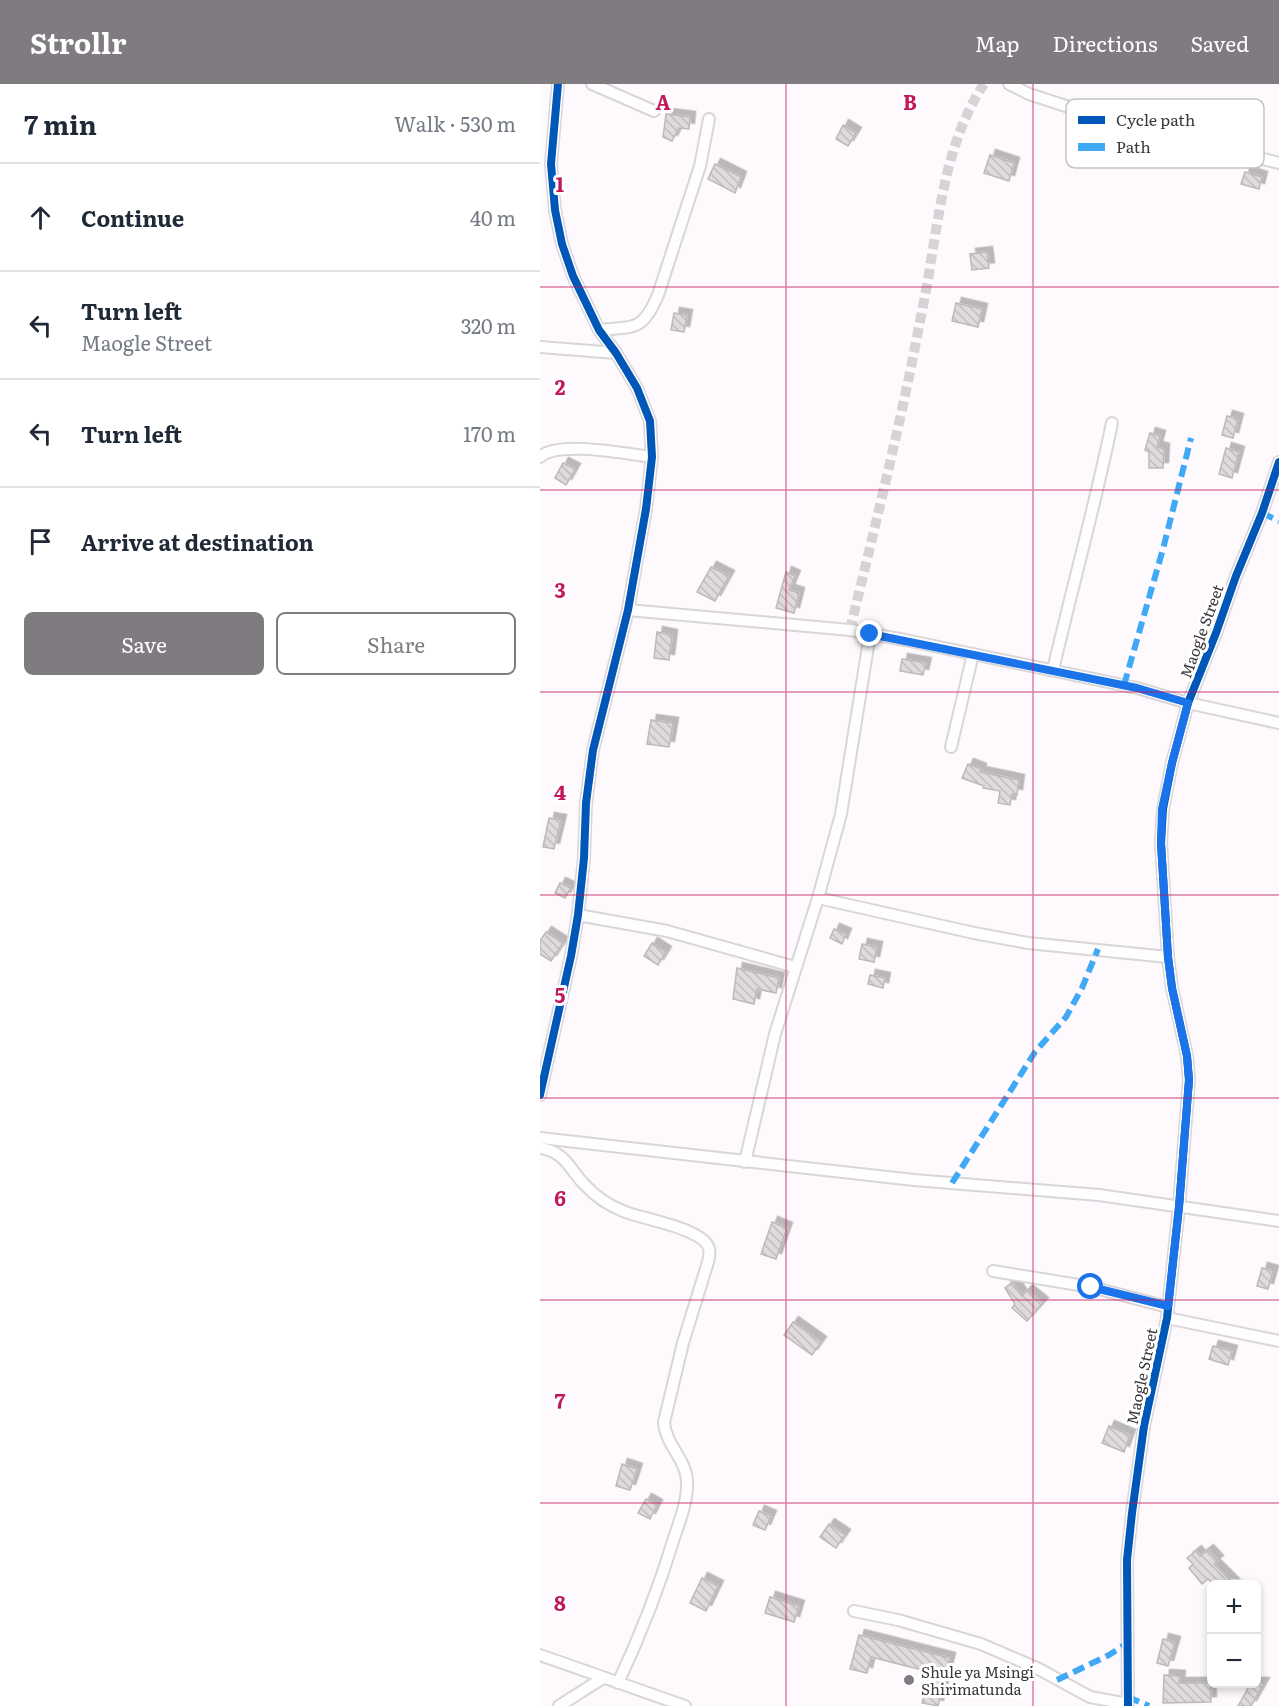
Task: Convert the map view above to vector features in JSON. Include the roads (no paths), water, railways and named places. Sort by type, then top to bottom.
[{"type":"street","points":[[540,1095],[578,915],[584,858],[586,803],[593,750],[628,609],[646,509],[652,457],[650,421],[637,388],[616,353],[598,330],[573,276],[562,244],[555,210],[551,164],[558,84]]},
{"type":"street","points":[[592,84],[654,111]]},
{"type":"street","points":[[1009,84],[1029,94],[1066,106]]},
{"type":"street","points":[[598,330],[640,324],[649,314],[700,166],[709,119]]},
{"type":"street","points":[[1264,160],[1279,164]]},
{"type":"street","points":[[540,347],[616,353]]},
{"type":"street","points":[[1053,670],[1071,590],[1097,495],[1112,423]]},
{"type":"street","points":[[540,457],[551,450],[587,449],[652,457]]},
{"type":"street","name":"Maogle Street","points":[[1128,1705],[1127,1560],[1144,1426],[1167,1318],[1189,1080],[1187,1056],[1172,988],[1168,957],[1161,843],[1162,809],[1188,703],[1262,513],[1279,462]]},
{"type":"street","points":[[628,609],[801,625],[870,634],[1137,688],[1188,703],[1279,723]]},
{"type":"street","points":[[745,1162],[775,1034],[818,898],[841,814],[870,634]]},
{"type":"street","points":[[951,747],[973,654]]},
{"type":"street","points":[[818,898],[1017,941],[1168,957]]},
{"type":"street","points":[[578,915],[667,931],[795,967]]},
{"type":"street","points":[[540,1138],[914,1180],[1099,1196],[1279,1221]]},
{"type":"street","points":[[540,1148],[550,1150],[563,1158],[583,1184],[616,1208],[631,1215],[697,1235],[706,1242],[710,1249],[682,1343],[664,1422],[664,1432],[687,1477],[687,1492],[667,1562],[643,1628],[618,1683]]},
{"type":"street","points":[[993,1271],[1091,1287],[1168,1306]]},
{"type":"street","points":[[1167,1318],[1279,1341]]},
{"type":"street","points":[[854,1611],[898,1620],[981,1644],[1037,1668],[1090,1697],[1128,1705]]},
{"type":"street","points":[[540,1655],[685,1706]]},
{"type":"street","points":[[559,1706],[603,1678]]},
{"type":"tunnel","points":[[850,630],[909,378],[948,170],[962,125],[984,84]]},
{"type":"place","name":"Shule ya Msingi Shirimatunda","points":[[909,1680]]}]
